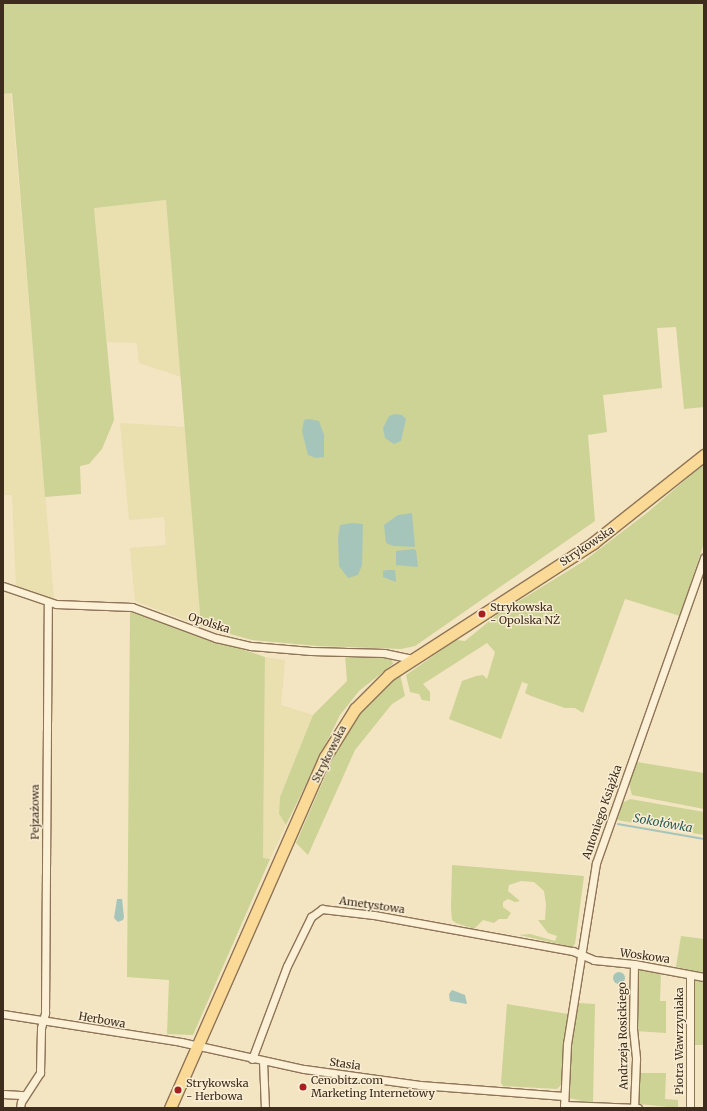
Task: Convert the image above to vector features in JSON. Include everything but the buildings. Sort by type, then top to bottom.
[{"type":"main road","name":"Strykowska","points":[[170,1108],[336,736],[366,696],[412,659],[592,543],[704,455]]},
{"type":"street","name":"Antoniego Książka","points":[[564,1107],[567,1044],[583,957],[584,924],[597,858],[704,558]]},
{"type":"street","name":"Opolska","points":[[3,586],[48,602],[132,607],[216,638],[251,646],[311,651],[384,653],[412,659]]},
{"type":"street","name":"Pejzażowa","points":[[20,1108],[25,1095],[40,1074],[43,1021],[48,602]]},
{"type":"street","name":"Ametystowa","points":[[252,1059],[287,966],[311,917],[318,910],[374,915],[573,951],[583,957]]},
{"type":"street","name":"Woskowa","points":[[583,957],[634,964],[704,977]]},
{"type":"street","name":"Andrzeja Rosickiego","points":[[634,964],[633,1032],[636,1060],[634,1108]]},
{"type":"street","name":"Piotra Wawrzyniaka","points":[[690,975],[690,1108]]},
{"type":"street","name":"Herbowa","points":[[3,1014],[198,1046]]},
{"type":"street","name":"Stasia","points":[[198,1046],[263,1061],[420,1085],[564,1096]]},
{"type":"street","points":[[263,1061],[265,1108]]},
{"type":"street","points":[[3,1094],[25,1095]]},
{"type":"street","points":[[564,1107],[638,1108]]},
{"type":"shaded area","points":[[11,93],[54,599],[16,587],[12,495],[3,495],[3,94]]},
{"type":"shaded area","points":[[166,200],[182,377],[139,363],[137,343],[107,342],[94,207]]},
{"type":"shaded area","points":[[120,423],[186,427],[201,626],[135,601],[130,548],[166,545],[164,517],[129,520]]},
{"type":"shaded area","points":[[265,657],[285,660],[281,705],[313,715],[280,797],[279,814],[286,825],[270,859],[263,858]]},
{"type":"green space","points":[[3,3],[704,3],[704,407],[684,409],[676,327],[657,328],[662,388],[603,395],[607,432],[588,435],[595,521],[415,646],[401,649],[318,646],[252,640],[201,626],[166,200],[94,208],[114,420],[102,449],[89,464],[80,466],[81,494],[45,497],[12,93],[3,94]]},
{"type":"green space","points":[[704,464],[704,543],[680,616],[625,599],[583,713],[575,708],[565,708],[525,693],[528,684],[522,682],[501,739],[449,719],[462,681],[483,675],[487,679],[495,652],[487,643],[423,684],[430,692],[430,701],[422,700],[419,694],[410,692],[406,675],[456,640],[465,641],[498,614],[584,561],[648,512]]},
{"type":"green space","points":[[130,612],[265,657],[263,858],[270,859],[193,1035],[167,1034],[169,980],[127,977]]},
{"type":"green space","points":[[345,655],[392,658],[393,664],[359,691],[340,715],[286,825],[279,814],[280,797],[313,715],[347,681]]},
{"type":"green space","points":[[400,674],[405,696],[392,704],[355,750],[308,855],[296,843],[333,758],[353,722],[371,699]]},
{"type":"green space","points":[[637,762],[704,773],[704,809],[632,795],[629,784]]},
{"type":"green space","points":[[630,799],[704,812],[704,835],[617,820],[622,803]]},
{"type":"green space","points":[[452,865],[584,876],[575,944],[572,947],[519,935],[530,934],[555,941],[557,936],[548,933],[538,920],[545,920],[546,904],[544,891],[534,882],[521,881],[509,885],[508,891],[520,901],[515,902],[508,899],[503,902],[503,907],[511,913],[507,919],[499,919],[494,923],[483,920],[474,929],[456,923],[452,920],[451,908]]},
{"type":"green space","points":[[681,936],[704,939],[704,973],[676,967]]},
{"type":"green space","points":[[638,969],[661,973],[660,1001],[666,1001],[666,1033],[635,1031]]},
{"type":"green space","points":[[694,980],[704,982],[704,1045],[692,1045]]},
{"type":"green space","points":[[579,1003],[595,1004],[593,1103],[568,1098],[569,1045]]},
{"type":"green space","points":[[507,1004],[568,1014],[562,1084],[557,1089],[503,1086],[501,1083]]},
{"type":"green space","points":[[639,1073],[666,1073],[665,1099],[678,1100],[678,1108],[639,1104]]},
{"type":"water","points":[[395,414],[402,415],[406,419],[401,441],[394,444],[385,438],[383,428],[389,416]]},
{"type":"water","points":[[309,419],[319,421],[324,435],[324,457],[316,458],[308,455],[302,431],[304,420]]},
{"type":"water","points":[[412,513],[415,547],[393,546],[386,543],[384,525],[398,515]]},
{"type":"water","points":[[352,523],[363,524],[362,565],[358,575],[348,578],[339,566],[338,537],[340,525]]},
{"type":"water","points":[[416,550],[418,567],[396,565],[396,551]]},
{"type":"water","points":[[395,570],[396,582],[383,577],[383,571]]},
{"type":"water","points":[[117,899],[122,899],[124,917],[123,920],[118,922],[114,918]]},
{"type":"water","points":[[617,972],[621,972],[625,978],[621,984],[617,984],[613,980],[613,976]]},
{"type":"water","points":[[452,990],[465,995],[467,1004],[450,1001],[449,994]]},
{"type":"waterway","name":"Sokołówka","points":[[618,824],[704,839]]},
{"type":"place","name":"Strykowska - Opolska NŻ","points":[[482,614]]},
{"type":"place","name":"Cenobitz.com Marketing Internetowy","points":[[303,1087]]},
{"type":"place","name":"Strykowska - Herbowa","points":[[178,1090]]}]
